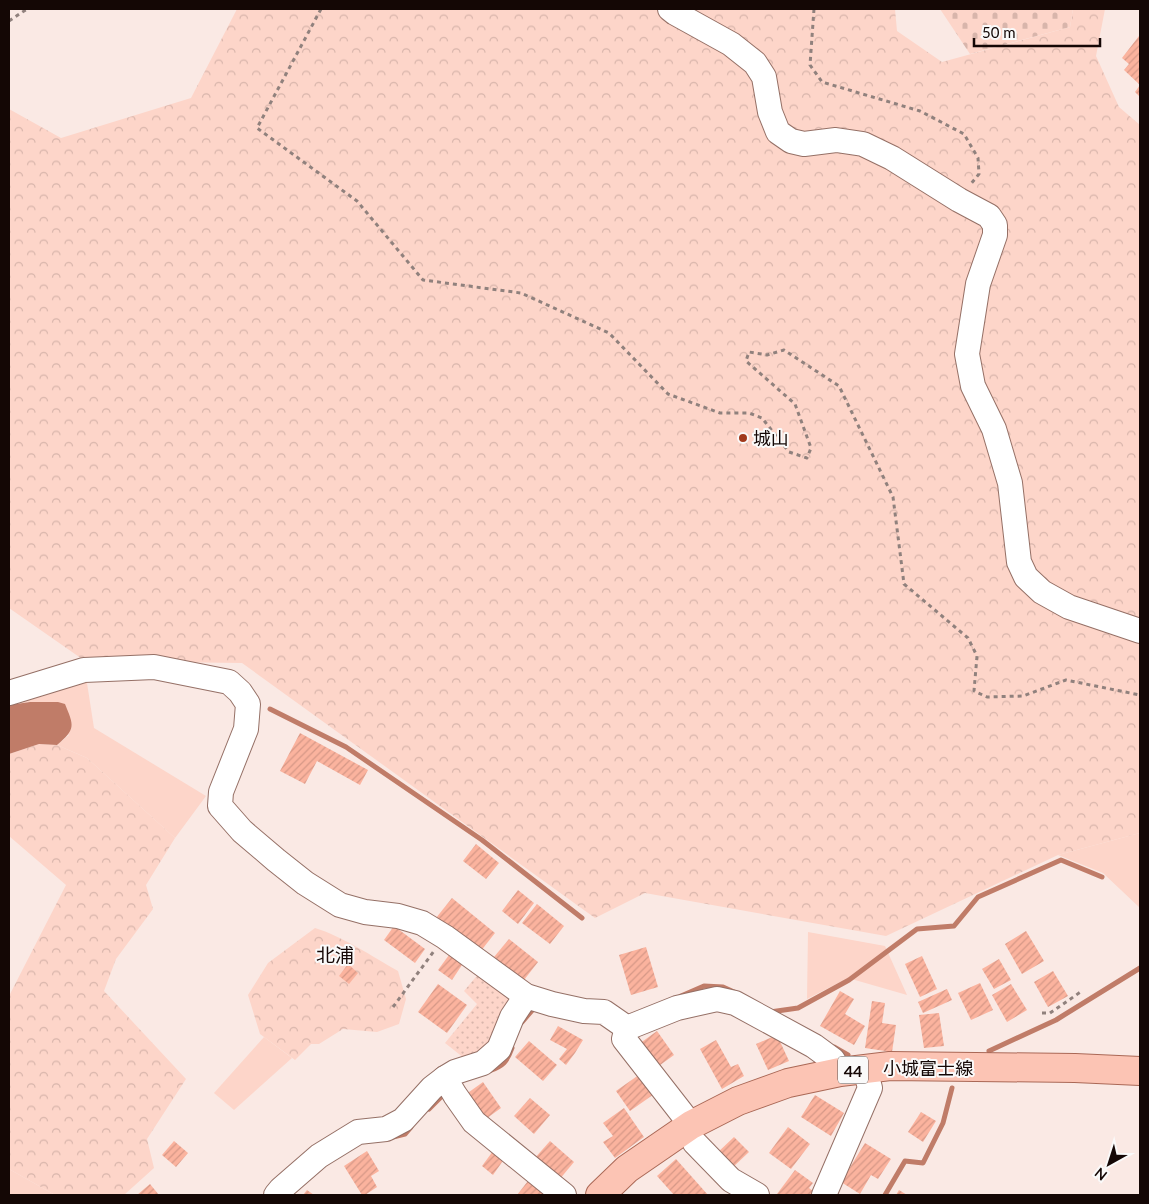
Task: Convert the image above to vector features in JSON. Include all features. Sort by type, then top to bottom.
[{"type":"main road","name":"小城富士線","points":[[600,1195],[627,1169],[693,1134],[738,1101],[788,1083],[852,1070],[890,1066],[1075,1068],[1140,1071]]},
{"type":"street","points":[[670,9],[730,44],[755,63],[764,77],[770,112],[778,132],[785,137],[804,144],[836,140],[863,144],[892,158],[958,200],[989,216],[995,225],[995,235],[978,284],[967,354],[974,386],[994,429],[1010,484],[1019,562],[1026,577],[1049,596],[1069,607],[1140,631]]},
{"type":"street","points":[[9,693],[84,670],[154,667],[229,682],[240,692],[248,704],[246,729],[221,792],[220,806],[242,831],[305,883],[340,905],[365,912],[398,916],[422,923],[445,937],[526,996],[584,1011],[604,1012],[627,1028]]},
{"type":"street","points":[[450,1087],[455,1072],[483,1063],[499,1049],[512,1018],[526,996]]},
{"type":"street","points":[[627,1028],[677,1008],[717,999],[735,1003],[814,1046],[833,1060],[852,1070],[870,1088],[824,1195]]},
{"type":"street","points":[[627,1028],[624,1039],[693,1134],[731,1180],[757,1195]]},
{"type":"street","points":[[276,1195],[281,1188],[319,1156],[358,1132],[386,1129],[403,1120],[432,1088],[450,1087]]},
{"type":"street","points":[[450,1087],[474,1122],[564,1195]]},
{"type":"path","points":[[9,21],[27,9]]},
{"type":"path","points":[[321,9],[257,128],[357,201],[423,280],[521,293],[609,333],[668,394],[720,413],[749,413],[762,418],[790,452],[807,458],[812,448],[795,404],[746,361],[749,352],[767,355],[784,350],[839,386],[893,497],[904,584],[968,638],[977,656],[974,692],[987,697],[1023,696],[1066,680],[1140,695]]},
{"type":"path","points":[[814,9],[810,65],[822,82],[920,111],[964,134],[978,158],[979,174],[958,200]]},
{"type":"path","points":[[393,1007],[445,937]]},
{"type":"path","points":[[1042,1013],[1050,1014],[1082,991]]},
{"type":"green space","points":[[237,9],[895,9],[897,31],[942,62],[1070,27],[1073,9],[1105,9],[1096,56],[1119,107],[1140,125],[1140,833],[1058,855],[886,936],[645,893],[595,918],[242,663],[85,661],[9,608],[9,109],[61,138],[191,98]]},
{"type":"green space","points":[[940,9],[1073,9],[1070,27],[970,54]]},
{"type":"green space","points":[[82,678],[87,683],[94,728],[206,796],[175,838],[87,758],[57,745],[69,735],[30,702],[9,705],[9,697]]},
{"type":"green space","points":[[39,744],[57,745],[87,758],[175,838],[146,885],[153,909],[116,959],[104,991],[186,1079],[147,1139],[154,1168],[124,1195],[55,1195],[9,1169],[9,996],[66,885],[9,836],[9,754]]},
{"type":"green space","points":[[1140,833],[1140,908],[1103,873],[1058,855]]},
{"type":"green space","points":[[315,928],[347,941],[398,971],[406,999],[399,1024],[377,1032],[343,1029],[319,1044],[311,1044],[295,1060],[260,1034],[248,995],[268,963]]},
{"type":"green space","points":[[808,932],[885,946],[907,995],[848,978],[807,999]]},
{"type":"green space","points":[[480,972],[518,998],[489,1050],[464,1058],[445,1043],[477,1004],[464,991]]},
{"type":"green space","points":[[264,1037],[292,1058],[234,1110],[214,1093]]},
{"type":"green space","points":[[9,1169],[55,1195],[9,1195]]},
{"type":"shaded area","points":[[30,702],[58,702],[65,704],[72,727],[68,735],[57,745],[39,744],[9,754],[9,705]]},
{"type":"building","points":[[1139,36],[1140,85],[1124,70],[1129,64],[1122,58]]},
{"type":"building","points":[[1140,85],[1140,97],[1135,92]]},
{"type":"building","points":[[300,733],[368,770],[360,785],[317,761],[305,784],[280,771]]},
{"type":"building","points":[[476,844],[499,863],[486,879],[463,861]]},
{"type":"building","points":[[518,890],[534,903],[518,924],[502,911]]},
{"type":"building","points":[[452,898],[495,933],[480,952],[436,918]]},
{"type":"building","points":[[537,904],[564,926],[550,944],[522,923]]},
{"type":"building","points":[[394,926],[425,949],[415,963],[384,940]]},
{"type":"building","points":[[1026,931],[1044,961],[1022,974],[1005,944]]},
{"type":"building","points":[[509,939],[538,962],[524,980],[494,957]]},
{"type":"building","points":[[646,947],[658,987],[631,995],[619,955]]},
{"type":"building","points":[[449,955],[462,965],[452,980],[438,970]]},
{"type":"building","points":[[922,956],[937,989],[920,997],[905,964]]},
{"type":"building","points":[[999,959],[1011,980],[994,989],[982,969]]},
{"type":"building","points":[[348,964],[358,973],[349,984],[339,976]]},
{"type":"building","points":[[1053,971],[1068,996],[1048,1007],[1034,982]]},
{"type":"building","points":[[980,983],[993,1010],[971,1020],[958,993]]},
{"type":"building","points":[[438,984],[467,1005],[447,1033],[418,1012]]},
{"type":"building","points":[[1011,984],[1027,1010],[1007,1022],[992,995]]},
{"type":"building","points":[[947,989],[952,1000],[923,1013],[918,1002]]},
{"type":"building","points":[[840,991],[854,999],[845,1014],[865,1026],[854,1045],[820,1026]]},
{"type":"building","points":[[872,1001],[885,1003],[882,1023],[896,1025],[892,1052],[865,1048]]},
{"type":"building","points":[[939,1013],[944,1046],[924,1048],[919,1015]]},
{"type":"building","points":[[558,1026],[583,1040],[566,1065],[559,1059],[567,1049],[550,1040]]},
{"type":"building","points":[[657,1031],[674,1055],[656,1068],[639,1044]]},
{"type":"building","points":[[777,1035],[789,1061],[768,1070],[756,1044]]},
{"type":"building","points":[[716,1040],[731,1067],[738,1064],[744,1076],[722,1089],[700,1049]]},
{"type":"building","points":[[529,1041],[557,1065],[543,1081],[515,1057]]},
{"type":"building","points":[[643,1072],[657,1092],[630,1111],[616,1091]]},
{"type":"building","points":[[483,1082],[501,1108],[483,1121],[465,1095]]},
{"type":"building","points":[[815,1095],[844,1113],[831,1136],[801,1117]]},
{"type":"building","points":[[530,1098],[550,1115],[534,1134],[514,1116]]},
{"type":"building","points":[[624,1108],[644,1137],[615,1158],[603,1142],[613,1136],[603,1123]]},
{"type":"building","points":[[921,1112],[936,1121],[923,1142],[908,1132]]},
{"type":"building","points":[[788,1127],[810,1144],[791,1169],[769,1153]]},
{"type":"building","points":[[734,1137],[749,1152],[731,1169],[716,1154]]},
{"type":"building","points":[[174,1141],[188,1153],[176,1167],[162,1155]]},
{"type":"building","points":[[550,1141],[574,1162],[559,1180],[534,1159]]},
{"type":"building","points":[[865,1143],[891,1159],[878,1179],[871,1175],[860,1194],[841,1182]]},
{"type":"building","points":[[496,1147],[507,1155],[493,1175],[482,1166]]},
{"type":"building","points":[[367,1151],[379,1171],[371,1176],[377,1187],[362,1195],[344,1166]]},
{"type":"building","points":[[676,1159],[708,1195],[674,1195],[657,1176]]},
{"type":"building","points":[[795,1170],[813,1183],[809,1188],[816,1195],[777,1194]]},
{"type":"building","points":[[528,1181],[546,1195],[517,1195]]},
{"type":"building","points":[[150,1184],[159,1195],[137,1195]]},
{"type":"building","points":[[307,1190],[314,1195],[303,1195]]},
{"type":"building","points":[[899,1190],[907,1195],[896,1195]]},
{"type":"waterway","points":[[270,709],[346,747],[482,840],[582,918]]},
{"type":"waterway","points":[[770,1012],[798,1008],[849,980],[917,929],[954,926],[978,897],[1061,860],[1102,877]]},
{"type":"waterway","points":[[989,1051],[1056,1020],[1140,968]]},
{"type":"waterway","points":[[681,996],[704,986],[723,987],[734,992]]},
{"type":"waterway","points":[[522,1022],[535,1007],[537,1008]]},
{"type":"waterway","points":[[834,1047],[848,1055]]},
{"type":"waterway","points":[[489,1071],[504,1063],[512,1048]]},
{"type":"waterway","points":[[885,1195],[905,1161],[923,1163],[943,1123],[952,1088]]},
{"type":"waterway","points":[[429,1109],[446,1092]]},
{"type":"waterway","points":[[393,1137],[405,1134],[411,1127]]},
{"type":"place","name":"城山","points":[[743,438]]},
{"type":"district","name":"北浦","points":[[335,954]]}]
